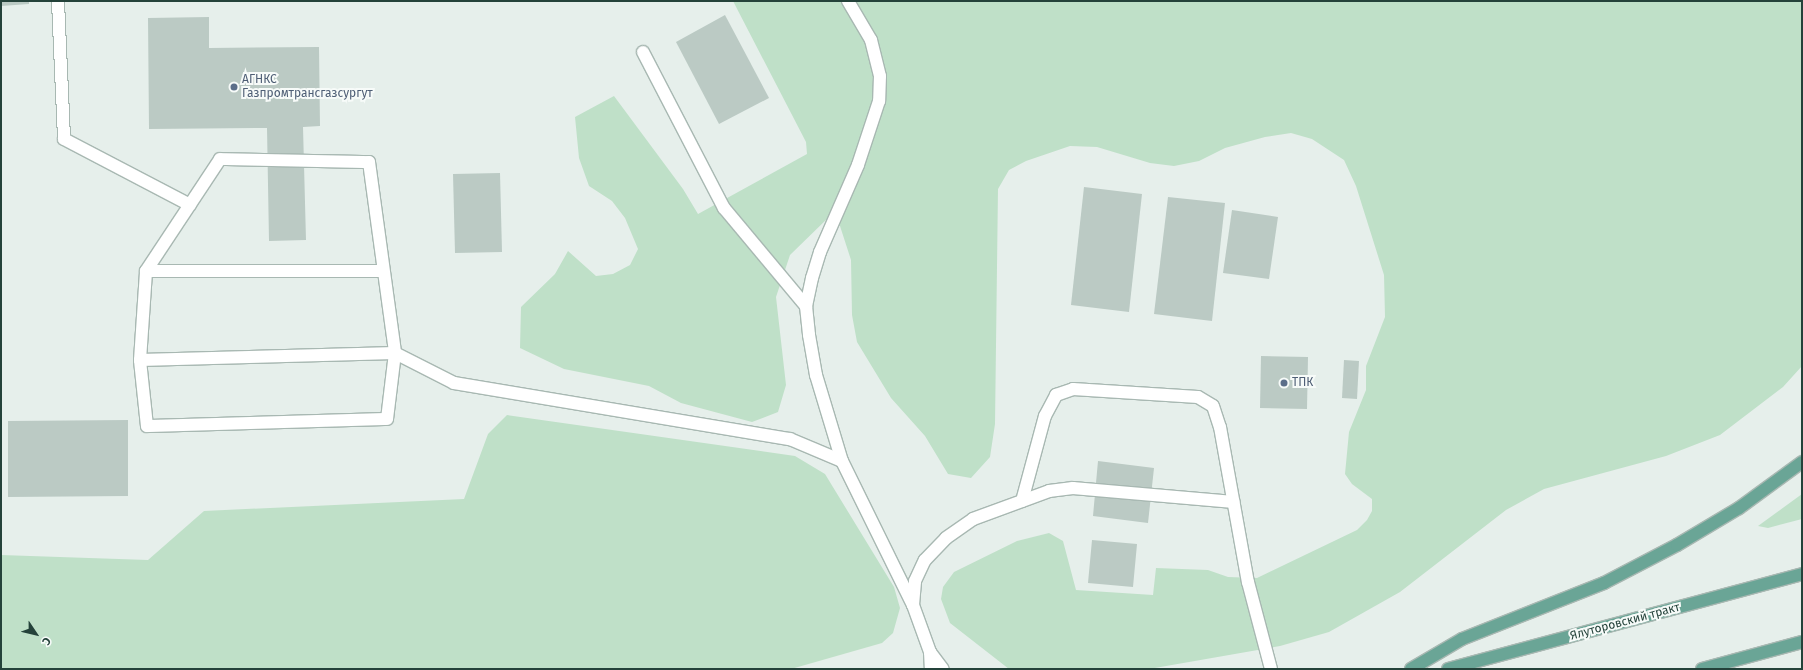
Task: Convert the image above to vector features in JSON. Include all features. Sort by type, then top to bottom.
[{"type":"main road","points":[[1411,669],[1462,639],[1604,583],[1677,545],[1738,508],[1802,462]]},
{"type":"main road","name":"Ялуторовский тракт","points":[[1448,669],[1802,574]]},
{"type":"main road","points":[[1702,669],[1802,642]]},
{"type":"street","points":[[58,1],[64,139],[190,205]]},
{"type":"street","points":[[848,1],[871,40],[880,76],[879,101],[858,165],[820,252],[806,306],[816,375],[842,461],[913,605],[930,652],[931,669]]},
{"type":"street","points":[[643,52],[724,208],[806,306]]},
{"type":"street","points":[[220,159],[369,162],[395,353],[387,419],[147,426],[140,360],[146,271],[190,205],[220,159]]},
{"type":"street","points":[[146,271],[383,271]]},
{"type":"street","points":[[140,360],[395,353],[454,383],[790,439],[842,461]]},
{"type":"street","points":[[1022,501],[1044,416],[1056,395],[1073,389],[1198,397],[1213,406],[1248,582],[1271,669]]},
{"type":"street","points":[[913,605],[915,581],[925,560],[946,538],[973,519],[1049,491],[1073,488],[1233,502]]},
{"type":"street","points":[[930,652],[943,669]]},
{"type":"green space","points":[[733,1],[1802,1],[1802,366],[1783,387],[1720,435],[1666,456],[1544,489],[1506,510],[1400,592],[1329,632],[1280,646],[1149,669],[1009,669],[950,623],[941,599],[943,587],[954,572],[1017,541],[1049,533],[1063,541],[1076,590],[1153,595],[1156,568],[1208,570],[1228,577],[1257,578],[1357,530],[1367,520],[1372,511],[1372,499],[1352,484],[1345,474],[1349,432],[1366,390],[1366,366],[1385,317],[1384,275],[1356,186],[1344,160],[1312,139],[1291,133],[1265,137],[1225,148],[1199,161],[1174,166],[1150,163],[1097,147],[1070,146],[1026,161],[1009,170],[998,189],[995,424],[990,457],[971,478],[948,474],[925,436],[891,398],[857,342],[852,315],[851,260],[840,226],[829,217],[790,255],[776,297],[786,385],[778,412],[752,422],[681,403],[649,386],[564,369],[520,348],[521,307],[555,274],[568,251],[596,276],[613,274],[630,265],[638,249],[625,218],[612,201],[589,186],[579,158],[575,117],[614,96],[683,189],[698,214],[807,154],[806,142]]},
{"type":"green space","points":[[507,415],[795,456],[825,474],[894,587],[900,608],[893,633],[882,643],[791,669],[1,669],[1,555],[148,560],[204,511],[464,499],[488,434]]},
{"type":"green space","points":[[1802,494],[1802,519],[1768,528],[1758,526]]},
{"type":"building","points":[[1,1],[29,1],[29,4],[1,6]]},
{"type":"building","points":[[725,15],[769,98],[719,124],[676,42]]},
{"type":"building","name":"АГНКС Газпромтрансгазсургут","points":[[209,17],[209,48],[319,47],[320,126],[303,127],[306,240],[269,241],[267,128],[149,129],[148,18]]},
{"type":"building","points":[[500,173],[502,252],[455,253],[453,174]]},
{"type":"building","points":[[1084,187],[1142,194],[1129,312],[1071,305]]},
{"type":"building","points":[[1168,197],[1225,203],[1212,321],[1154,314]]},
{"type":"building","points":[[1232,210],[1278,217],[1269,279],[1223,273]]},
{"type":"building","name":"ТПК","points":[[1261,356],[1308,357],[1307,409],[1260,408]]},
{"type":"building","points":[[1344,360],[1359,361],[1357,399],[1342,398]]},
{"type":"building","points":[[128,420],[128,496],[8,497],[8,421]]},
{"type":"building","points":[[1098,461],[1154,468],[1148,523],[1093,516]]},
{"type":"building","points":[[1092,540],[1137,544],[1133,587],[1088,583]]},
{"type":"place","name":"АГНКС Газпромтрансгазсургут","points":[[234,87]]},
{"type":"place","name":"ТПК","points":[[1284,383]]}]
